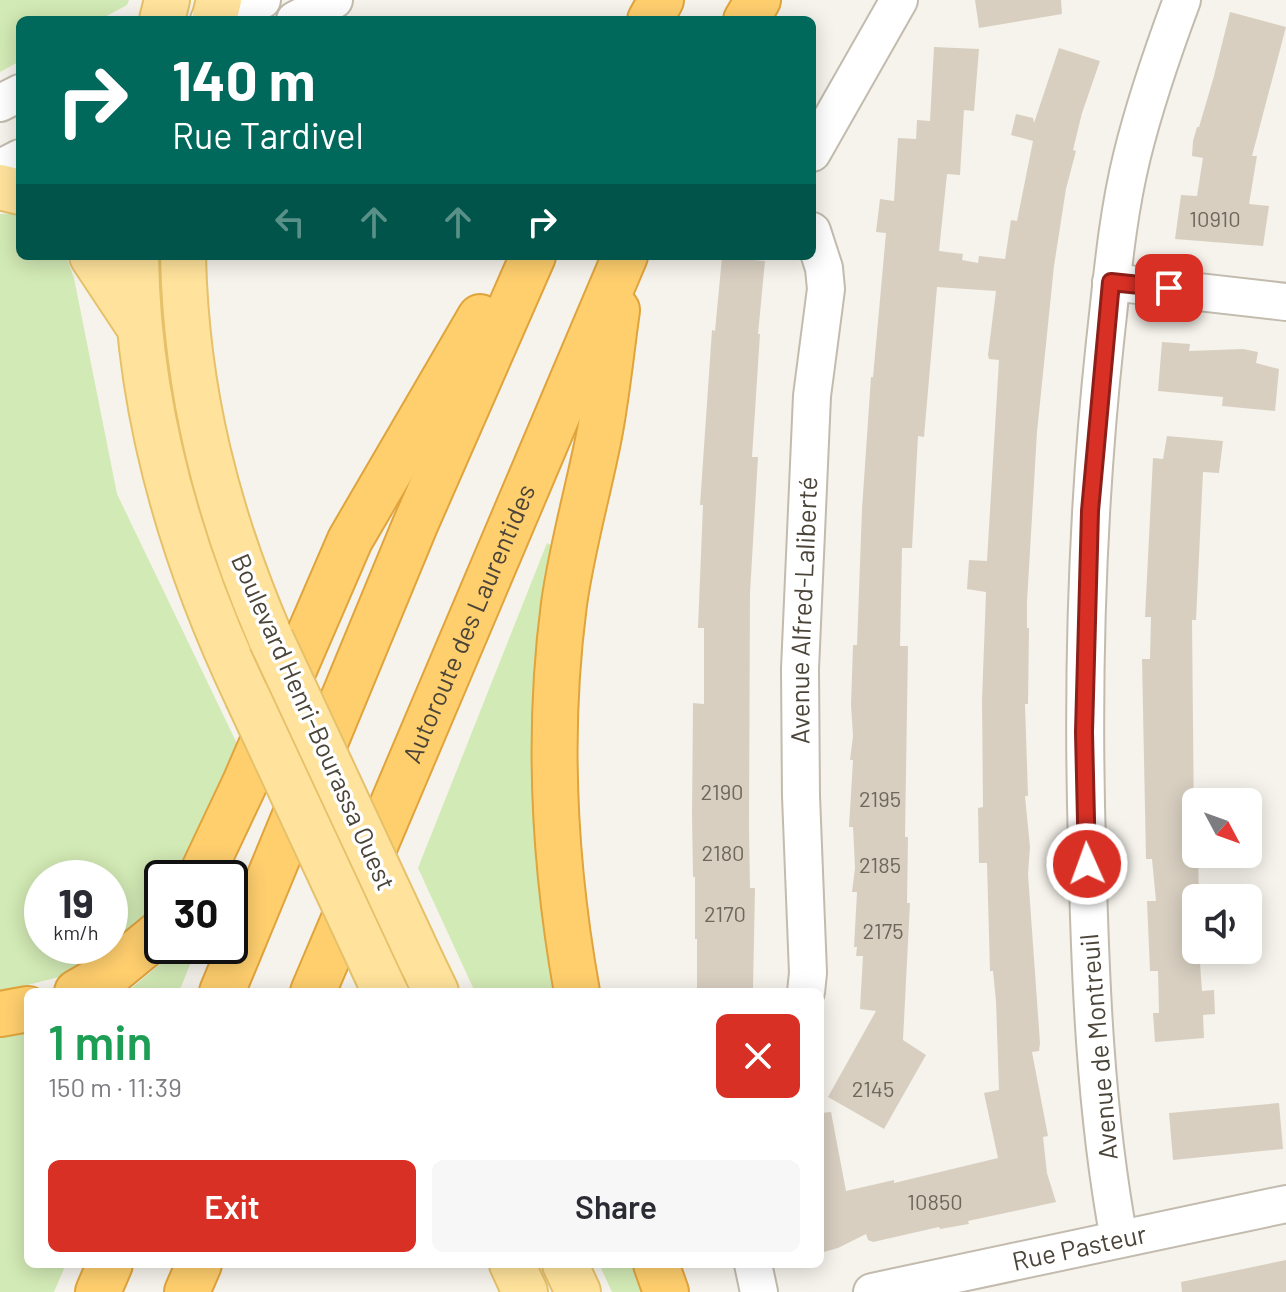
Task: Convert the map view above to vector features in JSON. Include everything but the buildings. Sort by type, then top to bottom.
[{"type":"highway","points":[[209,860],[350,540],[513,260]]},
{"type":"highway","points":[[224,988],[415,525],[531,260]]},
{"type":"highway","name":"Autoroute des Laurentides","points":[[315,988],[623,260]]},
{"type":"highway","points":[[576,988],[560,882],[554,760],[557,677],[570,568],[599,435],[624,260]]},
{"type":"highway","points":[[84,988],[121,966],[144,946]]},
{"type":"highway","points":[[0,1014],[24,1010]]},
{"type":"highway","points":[[98,1292],[108,1268]]},
{"type":"highway","points":[[187,1292],[197,1268]]},
{"type":"highway","points":[[657,1268],[666,1292]]},
{"type":"main road","points":[[95,260],[140,329]]},
{"type":"main road","name":"Boulevard Henri-Bourassa Ouest","points":[[136,260],[140,329],[155,431],[176,517],[223,645],[383,988]]},
{"type":"main road","name":"Boulevard Henri-Bourassa Ouest","points":[[183,260],[191,375],[208,456],[242,569],[271,639],[429,977]]},
{"type":"main road","points":[[514,1268],[525,1292]]},
{"type":"main road","points":[[567,1268],[578,1292]]},
{"type":"street","points":[[214,15],[262,0]]},
{"type":"street","points":[[303,16],[334,0]]},
{"type":"street","points":[[816,146],[899,0]]},
{"type":"street","name":"Avenue de Montreuil","points":[[1119,1239],[1097,1054],[1088,885],[1084,732],[1090,511],[1117,231],[1132,155],[1153,82],[1182,0]]},
{"type":"street","name":"Avenue Alfred-Laliberté","points":[[806,988],[800,720],[801,624],[812,396],[826,289],[824,268],[816,243]]},
{"type":"street","points":[[1111,282],[1286,302]]},
{"type":"street","name":"Rue Pasteur","points":[[872,1292],[1286,1204]]},
{"type":"street","points":[[754,1268],[759,1292]]},
{"type":"green space","points":[[0,0],[129,0],[127,5],[106,16],[16,16],[16,63],[0,72]]},
{"type":"green space","points":[[16,213],[16,260],[67,260],[74,278],[117,494],[241,752],[186,860],[144,860],[144,919],[128,936],[128,860],[24,860],[24,964],[87,964],[63,976],[0,992],[0,214]]},
{"type":"green space","points":[[547,543],[563,551],[567,988],[473,988],[418,868]]},
{"type":"green space","points":[[160,964],[190,964],[181,988],[132,988]]},
{"type":"green space","points":[[24,1031],[24,1268],[64,1268],[54,1292],[0,1292],[0,1034]]},
{"type":"green space","points":[[601,1268],[648,1268],[657,1292],[612,1292]]},
{"type":"route","points":[[1087,864],[1084,732],[1090,511],[1111,282],[1169,288]]}]
